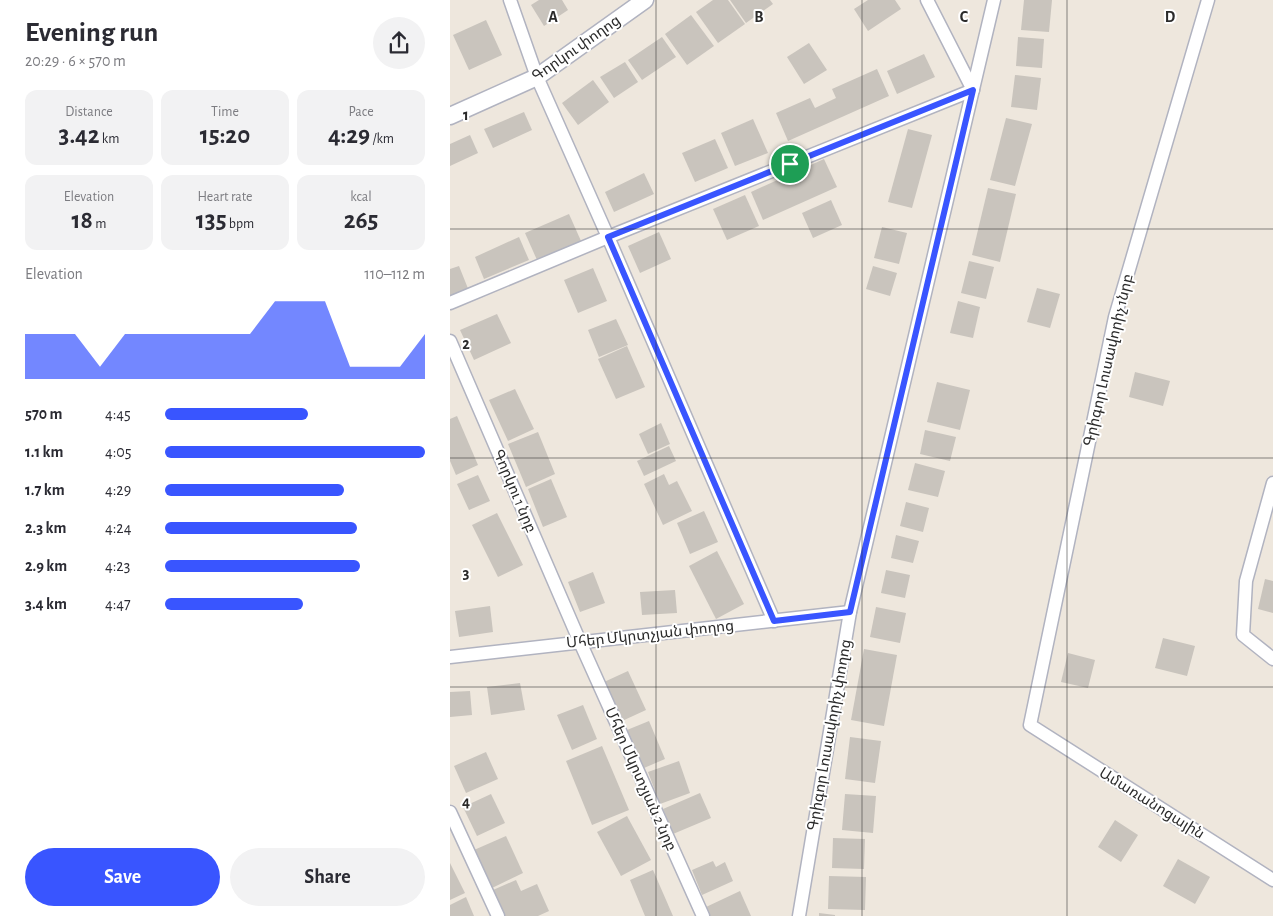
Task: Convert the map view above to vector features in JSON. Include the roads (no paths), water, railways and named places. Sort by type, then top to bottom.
[{"type":"street","points":[[510,0],[537,78],[774,621]]},
{"type":"street","name":"Գորկու փողոց","points":[[450,116],[537,78],[645,0]]},
{"type":"street","points":[[450,303],[608,237],[973,90],[928,0]]},
{"type":"street","name":"Գրիգոր Լուսավորիչ փողոց","points":[[799,916],[850,612],[994,0]]},
{"type":"street","name":"Գրիգոր Լուսավորիչ 1նրբ","points":[[1030,725],[1115,317],[1208,0]]},
{"type":"street","name":"Գորկու 1 նրբ","points":[[450,341],[580,642]]},
{"type":"street","points":[[1273,483],[1246,581],[1243,635],[1273,659]]},
{"type":"street","name":"Մհեր Մկրտչյան փողոց","points":[[450,656],[850,612]]},
{"type":"street","name":"Մհեր Մկրտչյան 2 նրբ","points":[[580,642],[703,916]]},
{"type":"street","name":"Ամառանոցային","points":[[1030,725],[1273,880]]},
{"type":"street","points":[[450,812],[498,916]]}]
